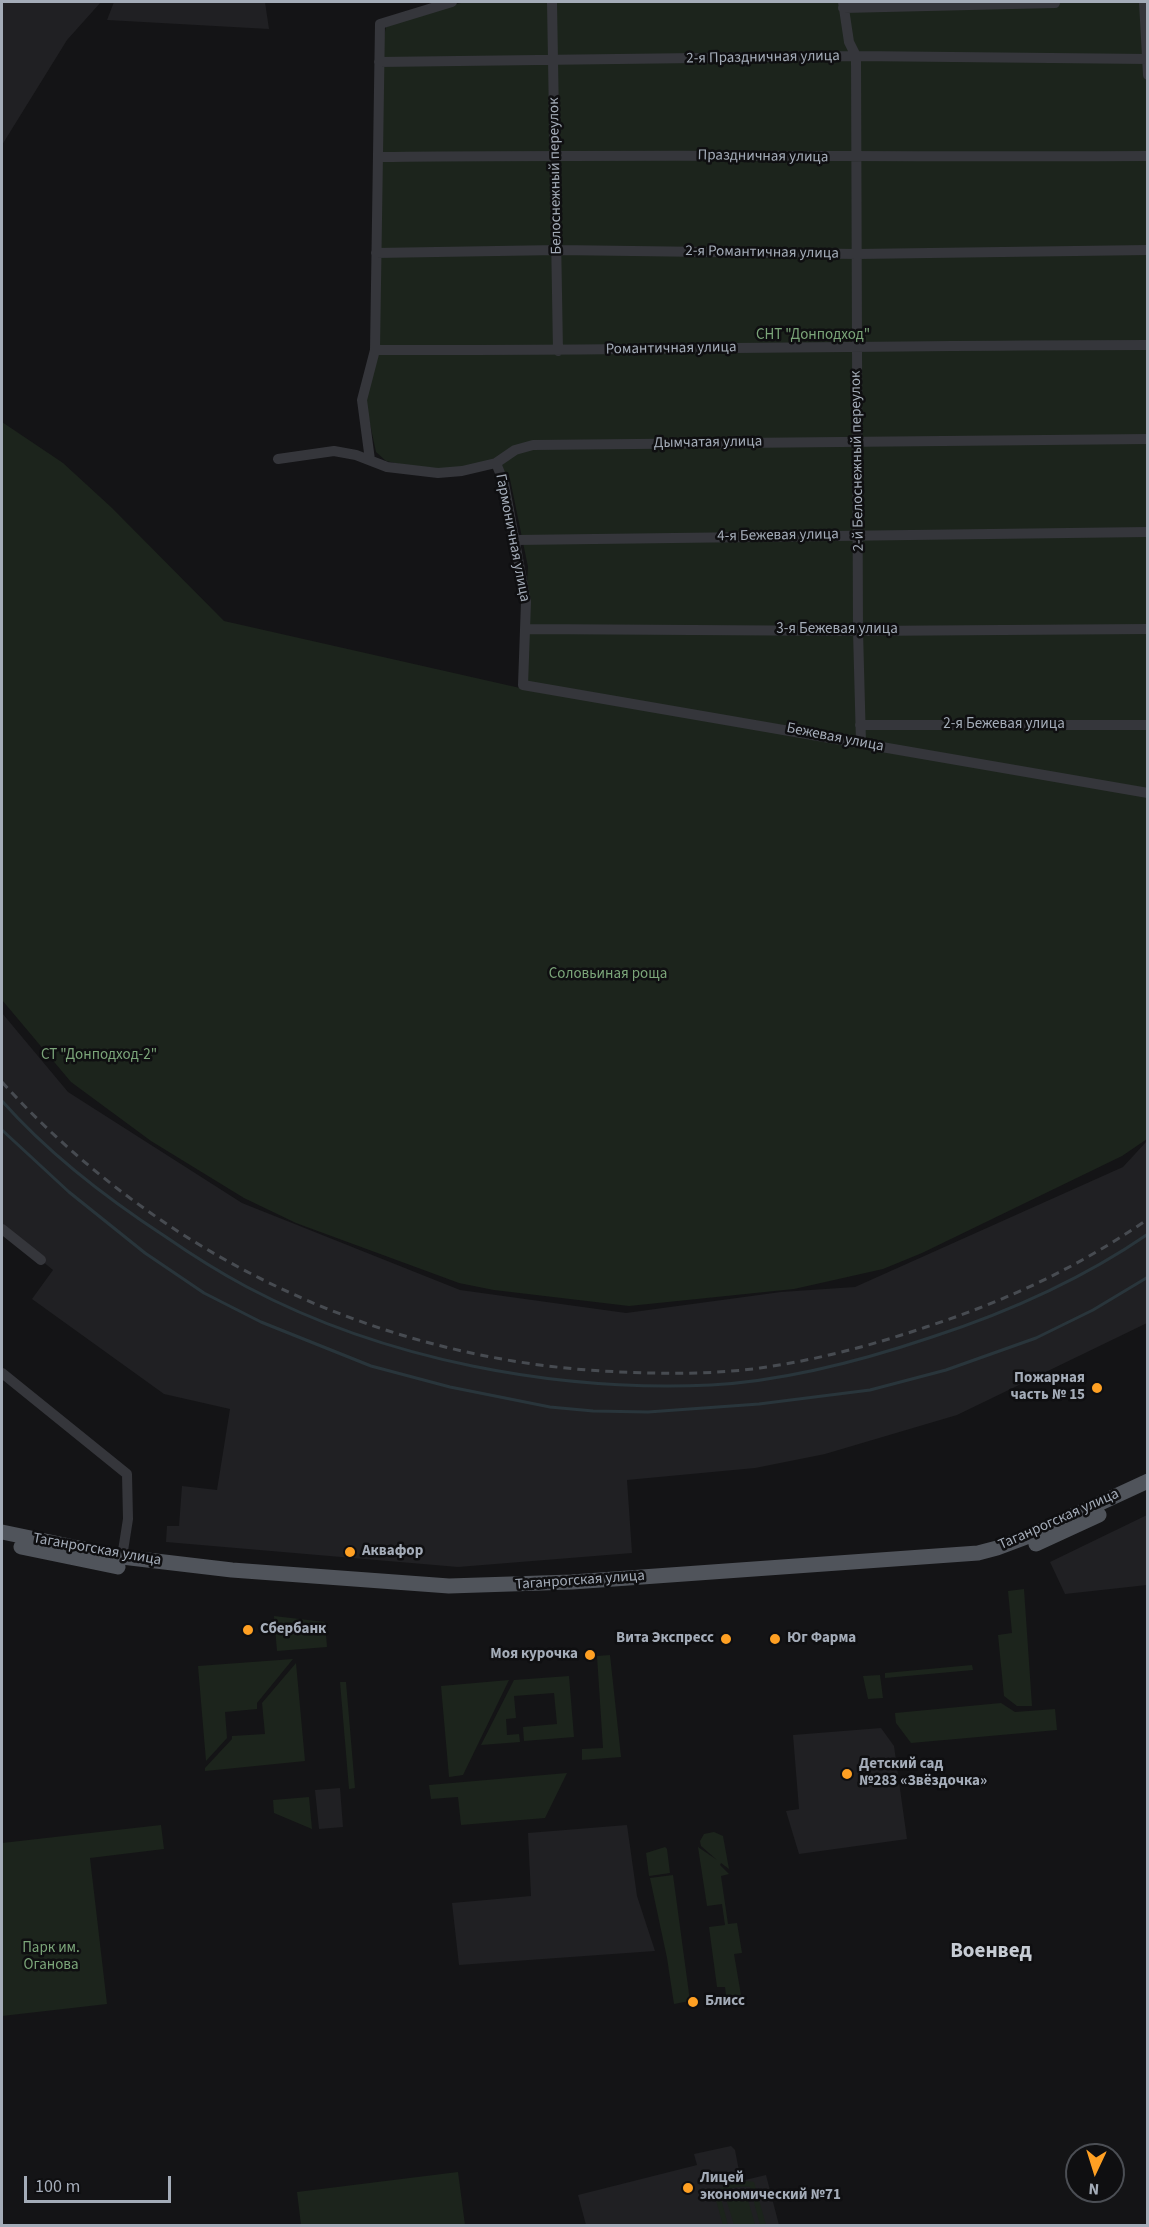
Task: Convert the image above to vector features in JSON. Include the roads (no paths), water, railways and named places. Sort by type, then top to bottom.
[{"type":"main road","name":"Таганрогская улица","points":[[604,1585],[978,1553],[1029,1536],[1148,1481]]},
{"type":"main road","name":"Таганрогская улица","points":[[2,1542],[58,1556],[449,1586],[604,1585],[980,1563],[1024,1550],[1148,1492]]},
{"type":"main road","name":"Таганрогская улица","points":[[2,1532],[121,1562]]},
{"type":"street","points":[[370,459],[362,400],[375,350],[380,24],[453,2]]},
{"type":"street","name":"Белоснежный переулок","points":[[552,2],[558,351]]},
{"type":"street","points":[[1144,2],[1148,75]]},
{"type":"street","points":[[843,5],[1055,3]]},
{"type":"street","name":"2-й Белоснежный переулок","points":[[843,5],[849,42],[856,56],[858,631],[861,743]]},
{"type":"street","name":"2-я Праздничная улица","points":[[380,62],[856,56],[1147,59]]},
{"type":"street","name":"Праздничная улица","points":[[378,157],[1148,156]]},
{"type":"street","name":"2-я Романтичная улица","points":[[376,253],[558,250],[856,254],[1148,250]]},
{"type":"street","name":"Романтичная улица","points":[[375,350],[558,351],[856,345],[1148,345]]},
{"type":"street","name":"Дымчатая улица","points":[[278,459],[334,451],[370,459],[387,467],[438,473],[462,471],[496,463],[515,450],[533,445],[859,440],[1148,439]]},
{"type":"street","name":"Гармоничная улица","points":[[496,463],[504,483],[526,602],[523,685]]},
{"type":"street","name":"4-я Бежевая улица","points":[[516,540],[1148,532]]},
{"type":"street","name":"3-я Бежевая улица","points":[[526,629],[858,631],[1148,629]]},
{"type":"street","name":"Бежевая улица","points":[[523,685],[769,725],[1148,793]]},
{"type":"street","name":"2-я Бежевая улица","points":[[860,725],[1148,725]]},
{"type":"street","points":[[2,1229],[41,1260]]},
{"type":"street","points":[[2,1373],[127,1474],[128,1519],[121,1562]]},
{"type":"waterway","points":[[2,1101],[39,1139],[100,1191],[186,1250],[247,1287],[300,1312],[356,1334],[413,1352],[472,1366],[592,1383],[652,1386],[739,1383],[851,1362],[905,1346],[1017,1306],[1097,1266],[1148,1234]]},
{"type":"waterway","points":[[2,1130],[69,1192],[145,1253],[204,1293],[261,1322],[371,1366],[450,1387],[550,1407],[593,1411],[648,1412],[759,1404],[870,1390],[946,1370],[1036,1338],[1093,1310],[1148,1277]]},
{"type":"railway","points":[[2,1082],[63,1143],[128,1197],[199,1244],[274,1285],[352,1318],[433,1344],[516,1362],[602,1371],[681,1373],[760,1368],[824,1356],[906,1334],[985,1306],[1069,1267],[1148,1219]]},
{"type":"place","name":"Пожарная часть № 15","points":[[1097,1388]]},
{"type":"place","name":"Аквафор","points":[[350,1552]]},
{"type":"place","name":"Сбербанк","points":[[248,1630]]},
{"type":"place","name":"Вита Экспресс","points":[[726,1639]]},
{"type":"place","name":"Юг Фарма","points":[[775,1639]]},
{"type":"place","name":"Моя курочка","points":[[590,1655]]},
{"type":"place","name":"Детский сад №283 «Звёздочка»","points":[[847,1774]]},
{"type":"place","name":"Блисс","points":[[693,2002]]},
{"type":"place","name":"Лицей экономический №71","points":[[688,2188]]},
{"type":"district","name":"Военвед","points":[[991,1952]]},
{"type":"park label","name":"СНТ \"Донподход\"","points":[[813,336]]},
{"type":"park label","name":"Соловьиная роща","points":[[608,975]]},
{"type":"park label","name":"СТ \"Донподход-2\"","points":[[99,1056]]},
{"type":"park label","name":"Парк им. Оганова","points":[[51,1958]]}]
